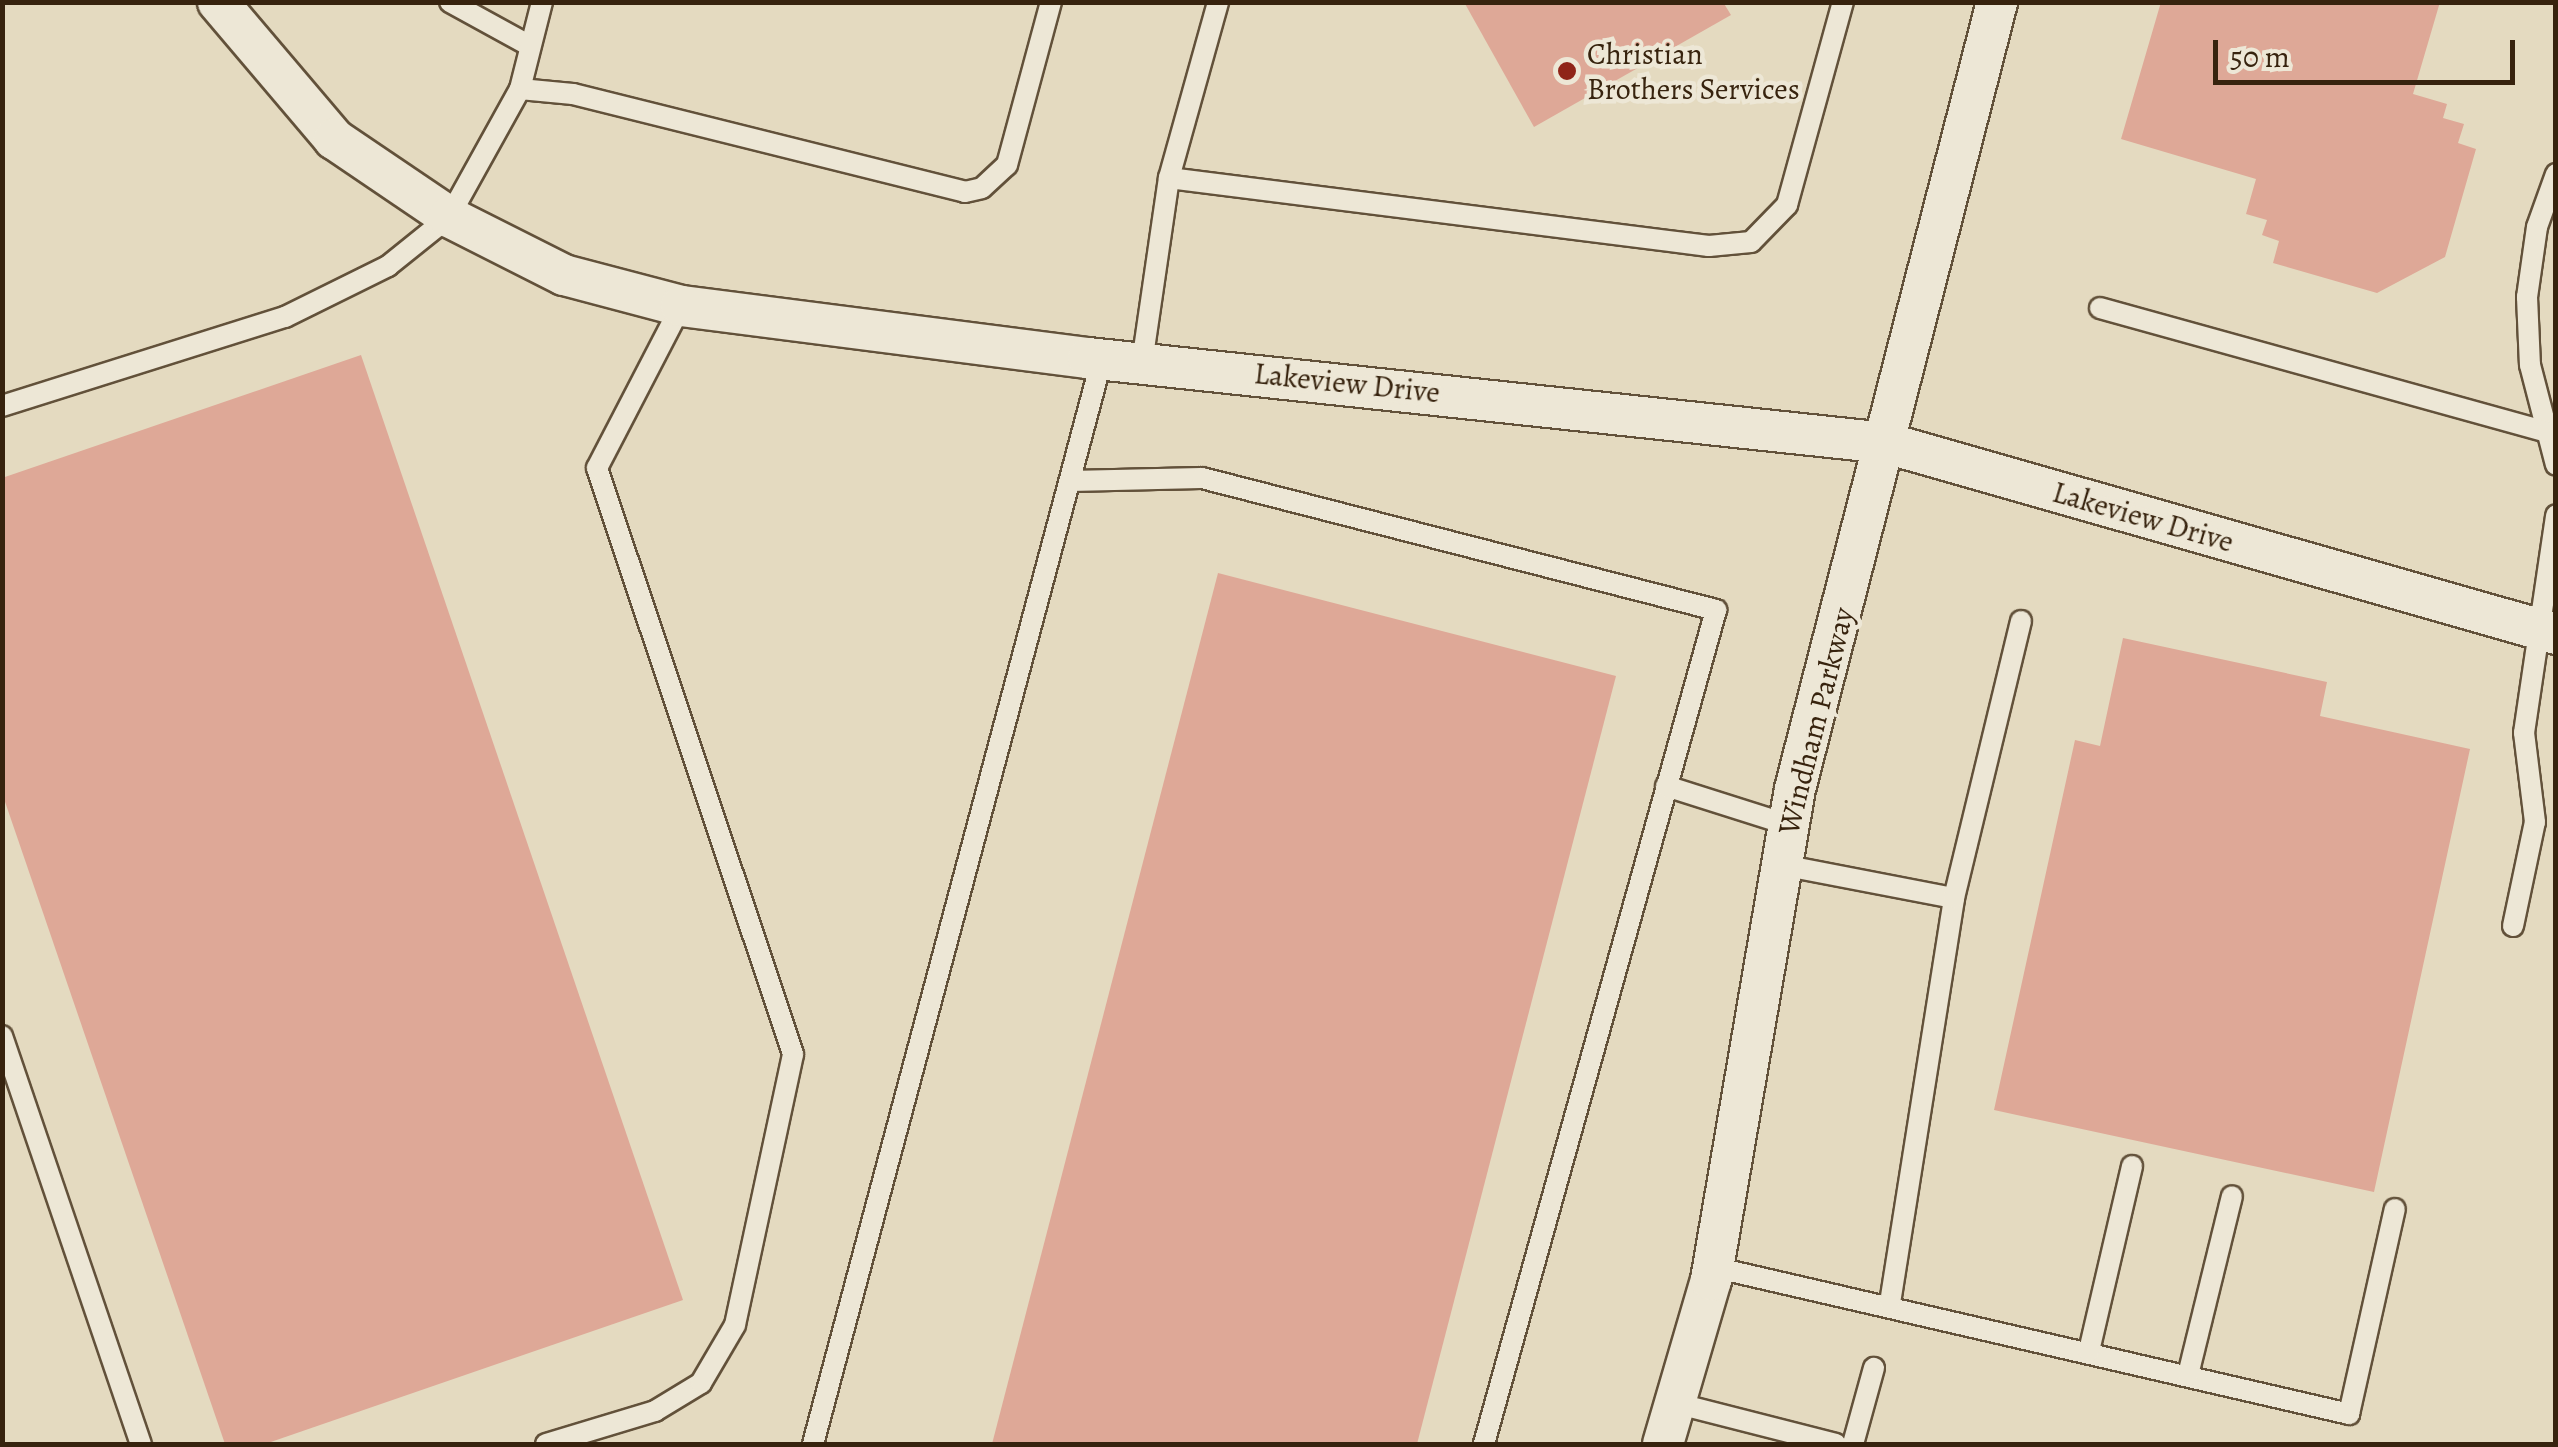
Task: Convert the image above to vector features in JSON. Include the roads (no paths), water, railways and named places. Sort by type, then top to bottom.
[{"type":"street","name":"Lakeview Drive","points":[[218,2],[334,139],[449,217],[564,275],[682,306],[1102,359],[1886,443],[2549,632]]},
{"type":"street","name":"Windham Parkway","points":[[1663,1444],[1713,1266],[1789,825],[1997,2]]},
{"type":"lane","points":[[450,2],[530,46]]},
{"type":"lane","points":[[2,406],[285,317],[388,266],[449,217],[520,89],[542,2]]},
{"type":"lane","points":[[520,89],[573,94],[965,192],[982,188],[1007,165],[1051,2]]},
{"type":"lane","points":[[1142,363],[1169,178],[1218,2]]},
{"type":"lane","points":[[1169,178],[1708,246],[1751,242],[1787,205],[1843,2]]},
{"type":"lane","points":[[2556,174],[2537,228],[2528,297],[2530,365],[2556,465]]},
{"type":"lane","points":[[546,1444],[654,1410],[701,1384],[734,1325],[792,1054],[597,468],[682,306]]},
{"type":"lane","points":[[2100,308],[2546,432]]},
{"type":"lane","points":[[813,1444],[1102,359]]},
{"type":"lane","points":[[1070,481],[1202,478],[1716,610],[1484,1444]]},
{"type":"lane","points":[[2513,926],[2534,822],[2524,733],[2549,632],[2556,515]]},
{"type":"lane","points":[[1890,1303],[1954,898],[2020,622]]},
{"type":"lane","points":[[1666,786],[1789,825]]},
{"type":"lane","points":[[1782,864],[1954,898]]},
{"type":"lane","points":[[2,1036],[141,1444]]},
{"type":"lane","points":[[2089,1351],[2132,1166]]},
{"type":"lane","points":[[2188,1375],[2232,1196]]},
{"type":"lane","points":[[1713,1266],[1890,1303],[2349,1414],[2395,1210]]},
{"type":"lane","points":[[1853,1444],[1874,1368]]},
{"type":"lane","points":[[1675,1403],[1836,1444]]},
{"type":"place","name":"Christian Brothers Services","points":[[1567,71]]}]
